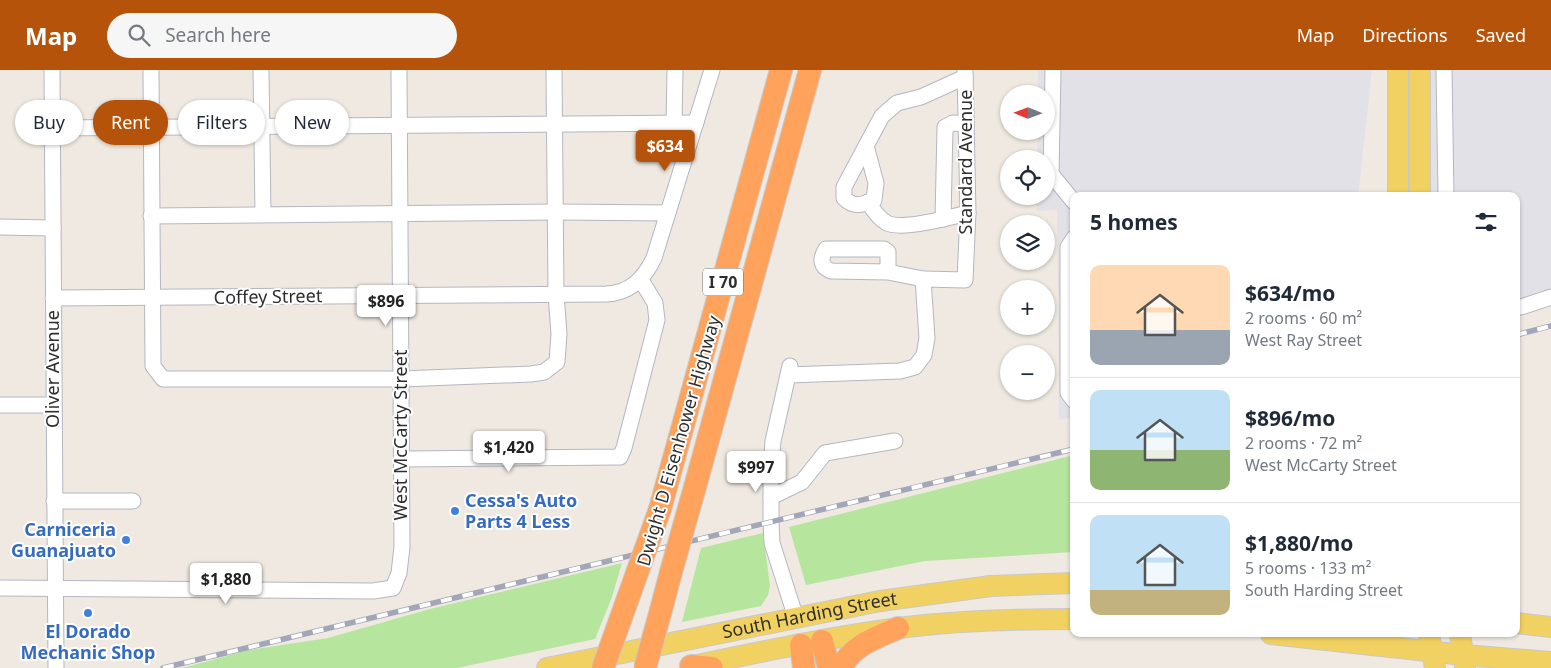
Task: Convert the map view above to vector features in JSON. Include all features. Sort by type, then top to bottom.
[{"type":"highway","name":"Dwight D Eisenhower Highway","points":[[616,668],[781,70]]},
{"type":"highway","name":"Dwight D Eisenhower Highway","points":[[645,668],[810,70]]},
{"type":"highway","points":[[603,668],[662,501]]},
{"type":"highway","points":[[652,668],[661,610]]},
{"type":"highway","points":[[842,668],[847,658],[863,644],[898,628]]},
{"type":"highway","points":[[804,668],[811,643]]},
{"type":"highway","points":[[811,643],[828,668]]},
{"type":"main road","points":[[1398,70],[1398,192]]},
{"type":"main road","points":[[1420,70],[1420,192]]},
{"type":"main road","name":"South Harding Street","points":[[547,668],[880,601],[947,591],[1017,585],[1070,584]]},
{"type":"main road","points":[[796,618],[811,643]]},
{"type":"main road","name":"South Harding Street","points":[[696,668],[811,643],[898,628],[978,622],[1070,619]]},
{"type":"main road","points":[[1520,623],[1551,627]]},
{"type":"main road","points":[[1299,637],[1432,651],[1465,661],[1551,662]]},
{"type":"main road","points":[[1461,637],[1465,661]]},
{"type":"street","name":"Oliver Avenue","points":[[52,70],[52,100]]},
{"type":"street","points":[[151,70],[151,100]]},
{"type":"street","points":[[261,70],[262,100]]},
{"type":"street","name":"West McCarty Street","points":[[54,589],[373,591],[394,588],[400,573],[402,547],[399,70]]},
{"type":"street","points":[[151,145],[153,366],[163,379],[401,379],[544,372],[556,362],[559,334],[556,294],[554,70]]},
{"type":"street","points":[[674,124],[675,70]]},
{"type":"street","points":[[402,459],[616,458],[622,455],[657,320],[654,304],[636,283],[654,258],[712,70]]},
{"type":"street","points":[[1053,70],[1051,174],[1070,197]]},
{"type":"street","points":[[1444,70],[1446,192]]},
{"type":"street","points":[[866,146],[876,183],[874,200],[861,206],[849,203],[844,198],[844,187],[882,116],[897,102],[921,98],[965,74]]},
{"type":"street","name":"Standard Avenue","points":[[924,280],[965,280],[968,213],[965,74]]},
{"type":"street","points":[[943,219],[945,127],[953,123],[966,124]]},
{"type":"street","points":[[265,126],[696,124]]},
{"type":"street","name":"Oliver Avenue","points":[[52,145],[56,668]]},
{"type":"street","points":[[262,145],[264,214]]},
{"type":"street","points":[[868,202],[876,215],[888,224],[914,225],[968,213]]},
{"type":"street","points":[[151,216],[556,212],[668,213]]},
{"type":"street","points":[[0,227],[53,228]]},
{"type":"street","points":[[1070,245],[1068,248],[1068,393],[1070,396]]},
{"type":"street","points":[[796,618],[772,543],[773,441],[789,371],[900,371],[916,367],[924,355],[927,338],[924,280],[888,272]]},
{"type":"street","name":"Coffey Street","points":[[53,298],[614,293],[636,283]]},
{"type":"street","points":[[1520,306],[1551,297]]},
{"type":"street","points":[[0,405],[53,406]]},
{"type":"street","points":[[771,497],[802,482],[825,453],[896,441]]},
{"type":"street","points":[[54,501],[133,501]]},
{"type":"street","points":[[0,588],[54,589]]},
{"type":"shaded area","points":[[1038,70],[1372,70],[1358,192],[1070,192],[1070,418],[1059,420],[1057,210],[1037,211],[1037,205],[1055,205],[1055,150],[1037,150],[1038,140],[1055,140],[1055,85],[1038,85]]},
{"type":"shaded area","points":[[1429,70],[1551,70],[1551,301],[1520,310],[1520,192],[1429,192]]},
{"type":"green space","points":[[1070,456],[1070,552],[925,561],[806,585],[789,527]]},
{"type":"green space","points":[[763,533],[770,586],[768,595],[761,606],[682,622],[701,548]]},
{"type":"green space","points":[[622,563],[612,597],[595,639],[457,668],[182,668],[249,650],[328,638],[430,609]]},
{"type":"railway","points":[[1520,334],[1551,326]]},
{"type":"railway","points":[[163,668],[1070,450]]},
{"type":"place","name":"Cessa's Auto Parts 4 Less","points":[[455,511]]},
{"type":"place","name":"Carniceria Guanajuato","points":[[126,540]]},
{"type":"place","name":"El Dorado Mechanic Shop","points":[[88,613]]}]
